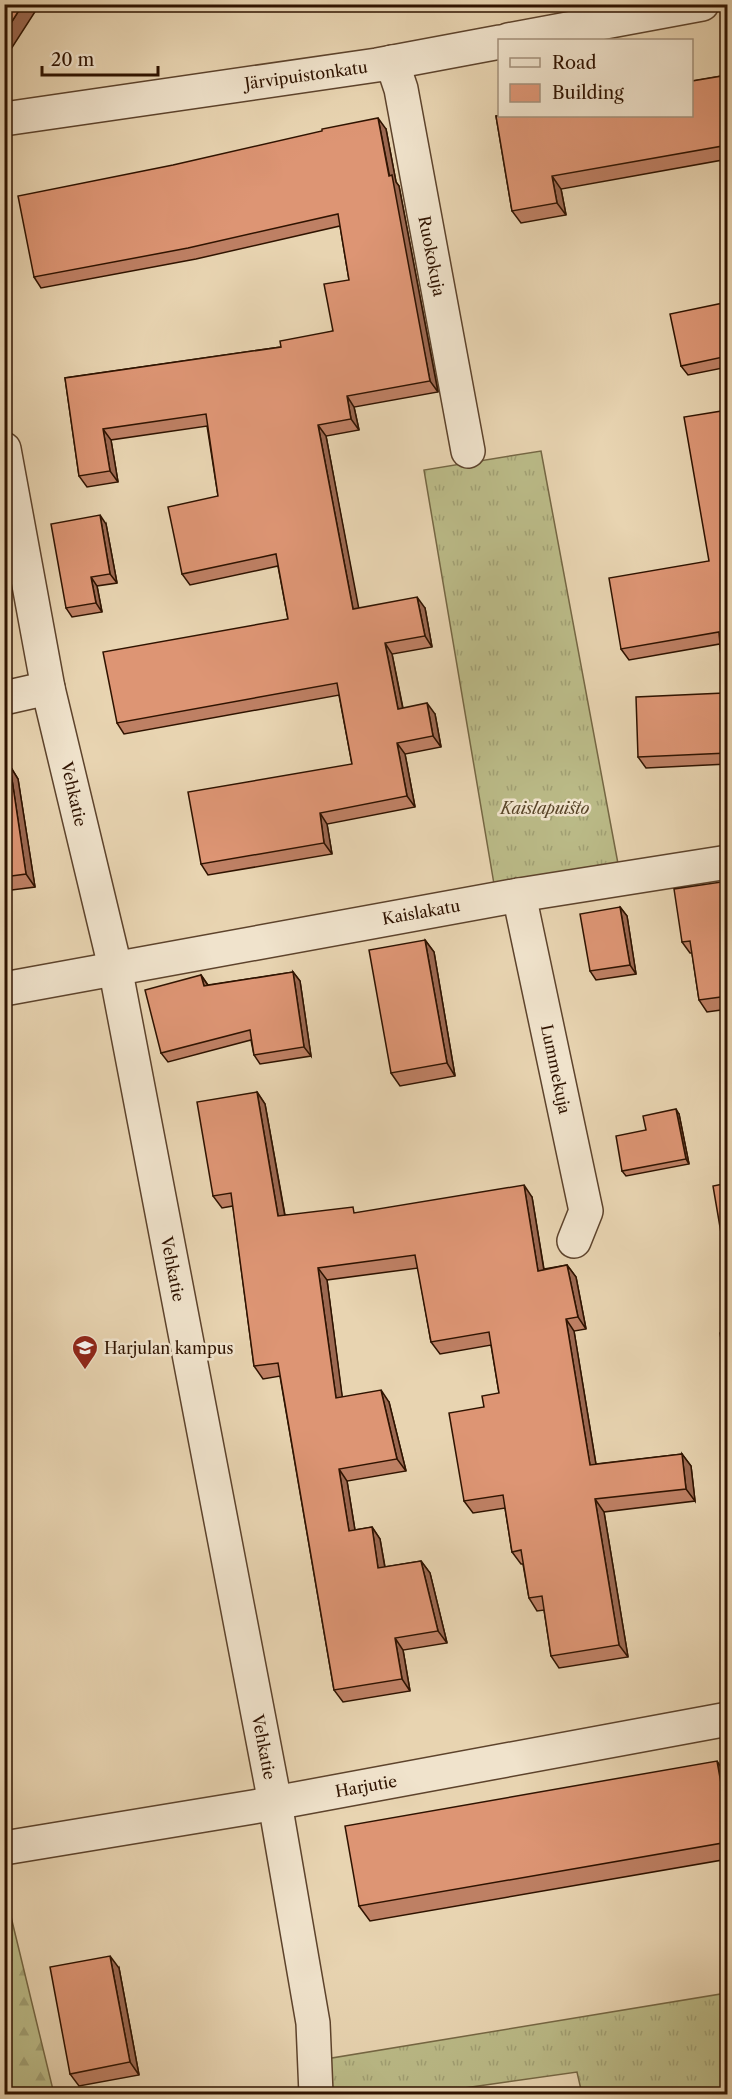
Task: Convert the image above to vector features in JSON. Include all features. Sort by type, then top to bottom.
[{"type":"street","points":[[513,39],[702,4]]},
{"type":"street","name":"Järvipuistonkatu","points":[[4,119],[392,62],[498,42]]},
{"type":"street","name":"Ruokokuja","points":[[392,62],[401,89],[468,451]]},
{"type":"street","name":"Vehkatie","points":[[4,449],[48,688],[115,967],[275,1803],[313,2023],[316,2094]]},
{"type":"street","points":[[4,698],[48,688]]},
{"type":"street","name":"Kaislakatu","points":[[4,989],[519,895],[728,862]]},
{"type":"street","name":"Lummekuja","points":[[519,895],[586,1211],[574,1241]]},
{"type":"street","name":"Harjutie","points":[[4,1848],[275,1803],[728,1719]]},
{"type":"green space","name":"Kaislapuisto","points":[[541,451],[619,869],[495,890],[424,470]]},
{"type":"green space","points":[[5,1892],[54,2094],[5,2094]]},
{"type":"green space","points":[[727,1993],[727,2094],[582,2094],[577,2072],[422,2094],[328,2094],[326,2059]]},
{"type":"building","points":[[4,4],[23,4],[4,34]]},
{"type":"building","points":[[728,75],[728,145],[552,176],[557,203],[512,211],[496,116],[693,117],[693,81]]},
{"type":"building","points":[[378,118],[389,176],[392,175],[430,381],[347,396],[351,419],[318,425],[353,609],[417,597],[425,636],[385,643],[398,709],[427,703],[433,736],[397,743],[407,796],[320,813],[324,843],[201,864],[188,792],[352,764],[337,683],[117,723],[103,652],[288,619],[276,554],[182,574],[168,507],[218,496],[206,414],[103,429],[110,471],[79,476],[65,378],[281,347],[280,341],[333,331],[324,284],[349,280],[338,214],[188,248],[34,277],[18,196],[173,165]]},
{"type":"building","points":[[728,302],[728,356],[681,366],[670,314]]},
{"type":"building","points":[[728,410],[728,753],[638,757],[636,697],[724,693],[719,632],[621,649],[609,578],[709,561],[684,417]]},
{"type":"building","points":[[100,515],[110,574],[91,577],[96,603],[66,608],[51,524]]},
{"type":"building","points":[[10,766],[26,874],[4,877],[4,767]]},
{"type":"building","points":[[728,881],[728,996],[699,1000],[690,941],[682,942],[674,889]]},
{"type":"building","points":[[620,907],[630,965],[590,971],[580,914]]},
{"type":"building","points":[[425,940],[447,1063],[391,1073],[369,950]]},
{"type":"building","points":[[293,972],[304,1047],[254,1055],[250,1030],[161,1053],[145,990],[201,975],[204,986]]},
{"type":"building","points":[[257,1092],[278,1216],[353,1207],[354,1213],[524,1185],[538,1271],[567,1265],[578,1317],[566,1319],[590,1465],[682,1454],[686,1489],[595,1499],[619,1645],[551,1656],[542,1596],[529,1598],[521,1550],[512,1552],[503,1495],[464,1501],[449,1413],[484,1407],[482,1396],[499,1393],[489,1332],[431,1342],[415,1255],[318,1268],[336,1398],[381,1390],[397,1459],[339,1469],[349,1531],[372,1527],[378,1568],[421,1561],[438,1631],[395,1638],[402,1679],[334,1690],[278,1363],[254,1366],[231,1193],[213,1196],[197,1102]]},
{"type":"building","points":[[676,1109],[686,1159],[622,1171],[616,1136],[646,1130],[643,1116]]},
{"type":"building","points":[[728,1183],[728,1274],[713,1186]]},
{"type":"building","points":[[728,1331],[728,1384],[720,1333]]},
{"type":"building","points":[[717,1761],[728,1822],[728,1842],[359,1906],[345,1826]]},
{"type":"building","points":[[110,1956],[130,2062],[70,2074],[50,1967]]},
{"type":"place","name":"Harjulan kampus","points":[[85,1371]]}]
